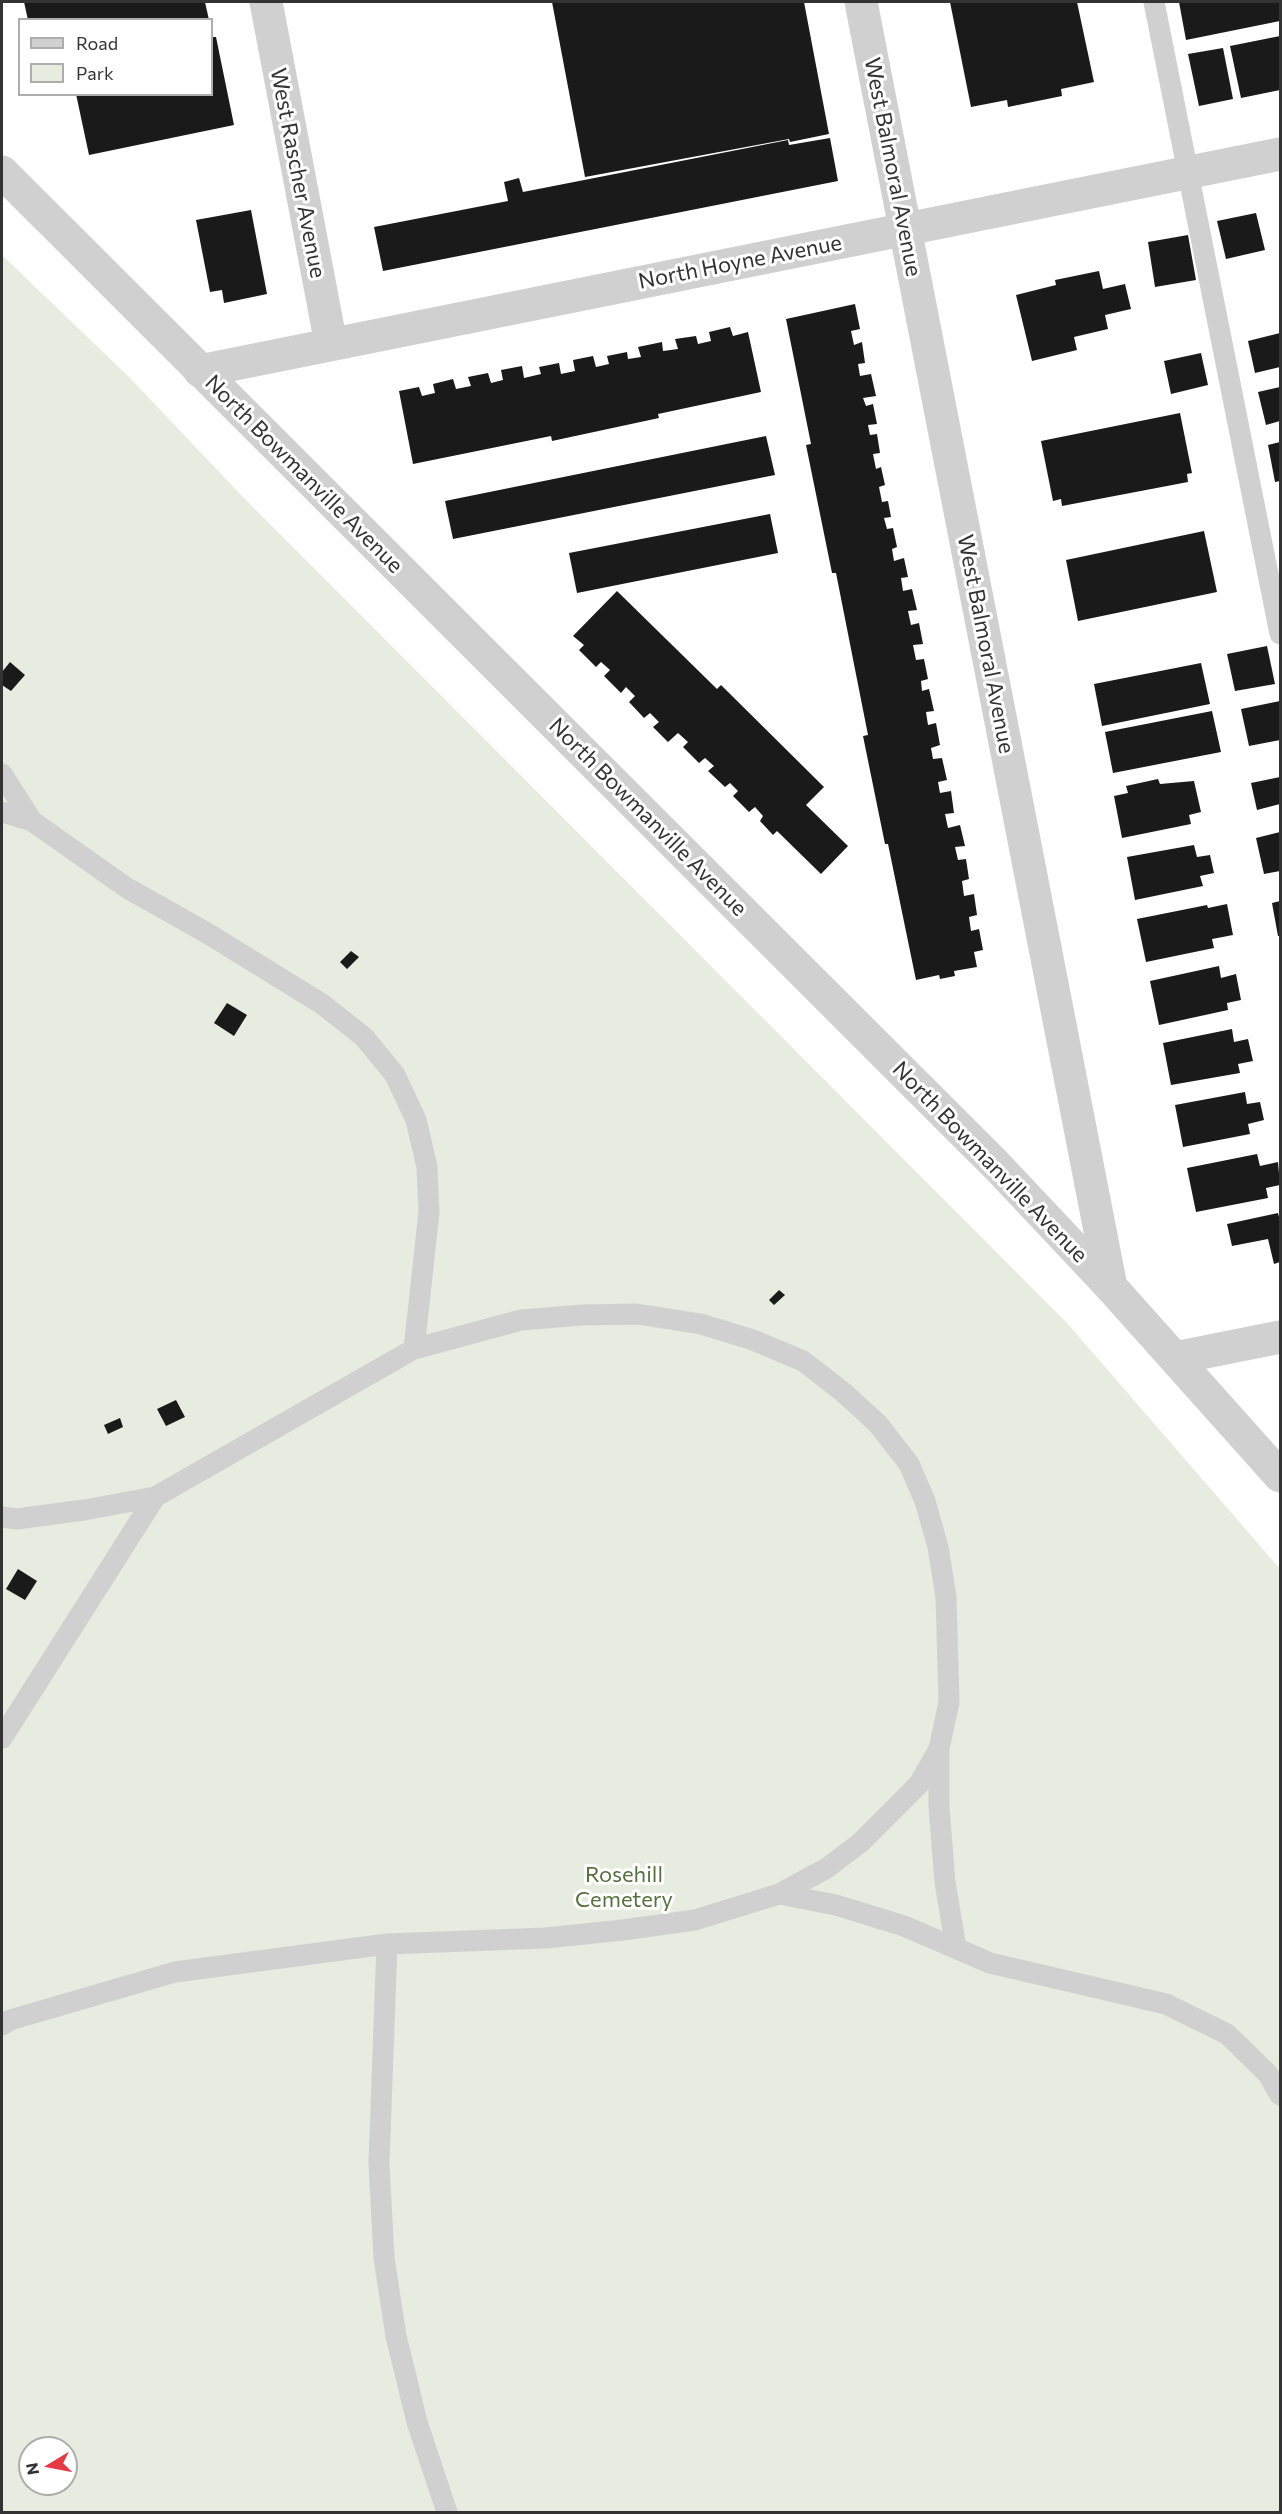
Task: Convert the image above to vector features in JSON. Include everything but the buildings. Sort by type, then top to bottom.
[{"type":"street","name":"West Rascher Avenue","points":[[266,2],[331,345]]},
{"type":"street","name":"West Balmoral Avenue","points":[[861,2],[1111,1287]]},
{"type":"street","name":"North Hoyne Avenue","points":[[200,370],[1281,154]]},
{"type":"street","name":"North Bowmanville Avenue","points":[[2,172],[998,1167],[1111,1287],[1281,1476]]},
{"type":"street","points":[[1175,1358],[1281,1337]]},
{"type":"lane","points":[[1154,2],[1281,634]]},
{"type":"lane","points":[[2,774],[32,821]]},
{"type":"lane","points":[[2,813],[32,821],[127,888],[207,933],[322,1004],[364,1037],[395,1075],[416,1120],[427,1167],[429,1212],[414,1349]]},
{"type":"lane","points":[[2,1517],[17,1519],[155,1497],[414,1349],[521,1320],[582,1314],[637,1314],[701,1324],[753,1340],[804,1361],[878,1424],[909,1464],[925,1501],[938,1547],[946,1597],[949,1641],[949,1702],[939,1749],[939,1807],[945,1882],[956,1948]]},
{"type":"lane","points":[[2,1738],[155,1497]]},
{"type":"lane","points":[[2,2025],[10,2020],[175,1972],[387,1944],[546,1938],[696,1920],[779,1894],[827,1868],[876,1829],[919,1784],[939,1749]]},
{"type":"lane","points":[[779,1894],[836,1905],[904,1926],[990,1963],[1037,1976],[1166,2004],[1227,2034],[1268,2074],[1281,2095]]},
{"type":"lane","points":[[387,1944],[379,2163],[384,2258],[396,2336],[414,2411],[447,2512]]},
{"type":"green space","name":"Rosehill Cemetery","points":[[2,255],[131,379],[240,494],[1067,1323],[1280,1569],[1280,2512],[2,2512]]}]
